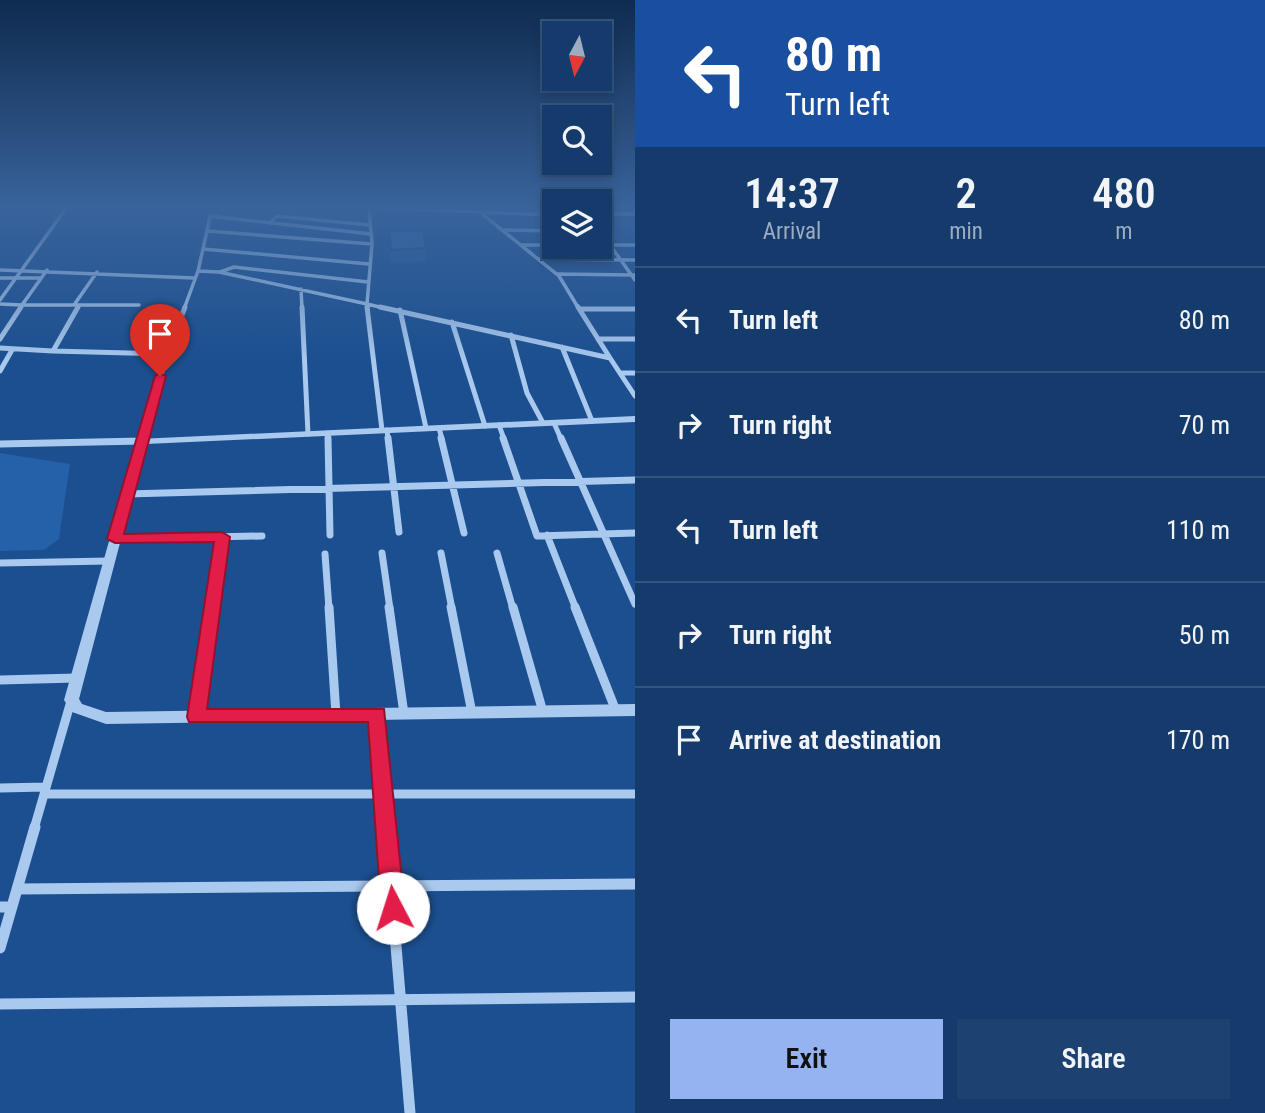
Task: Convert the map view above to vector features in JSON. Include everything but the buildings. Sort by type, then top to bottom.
[{"type":"street","points":[[29,259],[0,302],[22,305],[139,305]]},
{"type":"street","points":[[0,948],[6,907],[17,889],[167,354],[201,259]]},
{"type":"street","points":[[317,259],[369,264]]},
{"type":"street","points":[[370,259],[367,304],[399,532]]},
{"type":"street","points":[[540,259],[556,274],[635,396]]},
{"type":"street","points":[[615,259],[635,260]]},
{"type":"street","points":[[620,259],[634,276]]},
{"type":"street","points":[[219,272],[234,267],[368,282]]},
{"type":"street","points":[[0,270],[194,278]]},
{"type":"street","points":[[0,339],[47,270]]},
{"type":"street","points":[[198,271],[219,272],[301,289],[610,358]]},
{"type":"street","points":[[53,351],[76,305],[97,272]]},
{"type":"street","points":[[556,274],[634,276]]},
{"type":"street","points":[[0,278],[40,278]]},
{"type":"street","points":[[301,289],[308,434]]},
{"type":"street","points":[[580,309],[635,309]]},
{"type":"street","points":[[400,310],[433,428],[453,485],[464,533]]},
{"type":"street","points":[[452,322],[492,425],[519,484],[537,536],[635,533]]},
{"type":"street","points":[[511,335],[527,393],[548,423],[581,482],[635,604]]},
{"type":"street","points":[[598,339],[635,339]]},
{"type":"street","points":[[562,347],[592,421]]},
{"type":"street","points":[[0,348],[167,354]]},
{"type":"street","points":[[1,368],[12,350]]},
{"type":"street","points":[[622,373],[635,373]]},
{"type":"street","points":[[0,444],[142,442],[635,419]]},
{"type":"street","points":[[328,433],[330,536]]},
{"type":"street","points":[[127,494],[635,481]]},
{"type":"street","points":[[547,535],[616,711]]},
{"type":"street","points":[[196,717],[222,537]]},
{"type":"street","points":[[115,539],[262,537]]},
{"type":"street","points":[[382,553],[404,714]]},
{"type":"street","points":[[497,553],[543,712]]},
{"type":"street","points":[[325,554],[336,715]]},
{"type":"street","points":[[441,554],[472,713]]},
{"type":"street","points":[[0,563],[109,561]]},
{"type":"street","points":[[0,680],[76,678]]},
{"type":"street","points":[[71,700],[77,708],[106,718],[635,710]]},
{"type":"street","points":[[377,714],[410,1113]]},
{"type":"street","points":[[0,788],[45,791],[635,794]]},
{"type":"street","points":[[17,889],[635,884]]},
{"type":"street","points":[[0,1004],[635,997]]},
{"type":"shaded area","points":[[0,453],[70,464],[59,539],[44,550],[0,551]]},
{"type":"route","points":[[160,376],[115,539],[222,537],[196,717],[377,714],[393,908]]}]
